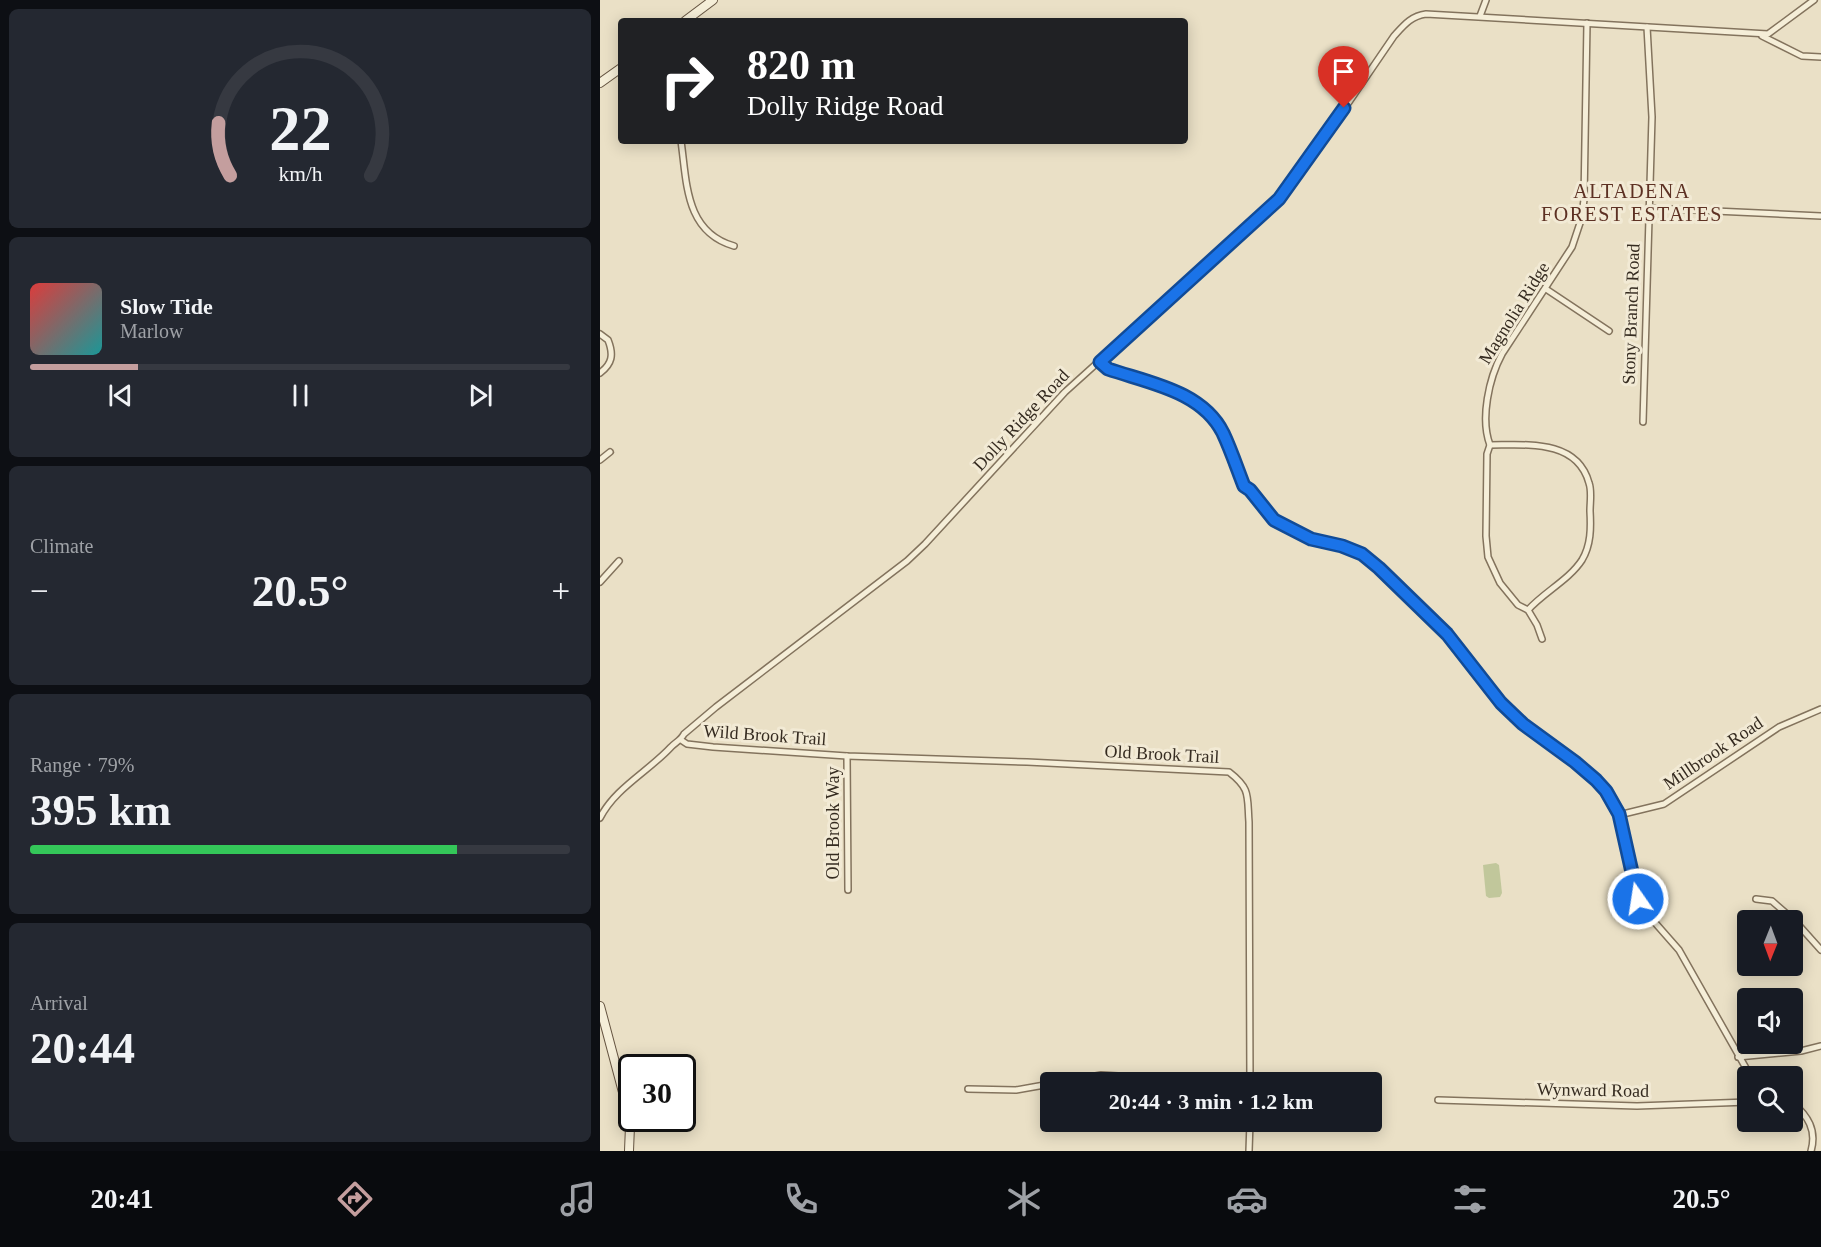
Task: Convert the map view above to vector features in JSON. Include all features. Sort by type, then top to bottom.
[{"type":"main road","points":[[689,18],[713,0]]},
{"type":"main road","points":[[600,83],[618,70]]},
{"type":"main road","points":[[600,1006],[628,1111],[629,1151]]},
{"type":"street","points":[[1480,16],[1486,0]]},
{"type":"street","name":"Dolly Ridge Road","points":[[600,818],[619,793],[716,707],[907,561],[1065,392],[1279,199],[1407,21],[1426,14],[1768,34],[1814,0]]},
{"type":"street","name":"Magnolia Ridge","points":[[1542,639],[1528,610],[1518,605],[1500,583],[1488,558],[1487,454],[1490,445],[1487,436],[1488,388],[1493,370],[1502,354],[1572,247],[1581,220],[1584,200],[1587,23]]},
{"type":"street","name":"Stony Branch Road","points":[[1643,422],[1652,117],[1647,27]]},
{"type":"street","points":[[1758,34],[1802,56],[1821,57]]},
{"type":"street","points":[[681,144],[689,201],[696,216],[704,230],[718,242],[734,246]]},
{"type":"street","points":[[1650,208],[1821,216]]},
{"type":"street","points":[[1546,289],[1609,331]]},
{"type":"street","points":[[600,334],[608,340],[612,355],[608,366],[600,374]]},
{"type":"street","points":[[1100,362],[1108,369],[1191,399],[1209,414],[1222,432],[1244,486],[1250,490],[1274,520],[1311,539],[1342,546],[1362,554],[1447,634],[1501,703],[1523,724],[1596,780],[1606,791],[1619,814],[1638,899],[1650,917],[1679,950],[1744,1066]]},
{"type":"street","points":[[1490,445],[1539,445],[1559,449],[1573,458],[1583,469],[1590,484],[1591,537],[1582,560],[1570,574],[1538,599],[1528,610]]},
{"type":"street","points":[[600,460],[610,452]]},
{"type":"street","points":[[600,582],[619,561]]},
{"type":"street","name":"Millbrook Road","points":[[1619,814],[1664,804],[1779,727],[1821,709]]},
{"type":"street","name":"Wild Brook Trail","points":[[681,740],[687,744],[712,747],[847,756]]},
{"type":"street","name":"Old Brook Way","points":[[847,756],[848,890]]},
{"type":"street","name":"Old Brook Trail","points":[[847,756],[1039,762],[1229,772],[1242,782],[1247,797],[1249,831],[1250,1072]]},
{"type":"street","points":[[1756,899],[1772,901],[1796,921],[1821,950]]},
{"type":"street","points":[[1738,1057],[1801,1051],[1821,1046]]},
{"type":"street","points":[[968,1089],[1017,1090],[1040,1086]]},
{"type":"street","name":"Wynward Road","points":[[1438,1100],[1637,1106],[1737,1102]]},
{"type":"street","points":[[1803,1113],[1809,1119],[1814,1139],[1811,1151]]},
{"type":"street","points":[[1249,1151],[1250,1132]]},
{"type":"green space","points":[[1496,863],[1499,865],[1502,893],[1500,897],[1489,898],[1486,896],[1483,865]]},
{"type":"district","name":"ALTADENA FOREST ESTATES","points":[[1632,202]]},
{"type":"route","points":[[1344,108],[1279,199],[1100,362],[1108,369],[1186,396],[1209,414],[1222,432],[1244,486],[1250,490],[1274,520],[1311,539],[1342,546],[1362,554],[1447,634],[1501,703],[1523,724],[1596,780],[1606,791],[1619,814],[1638,899]]}]
